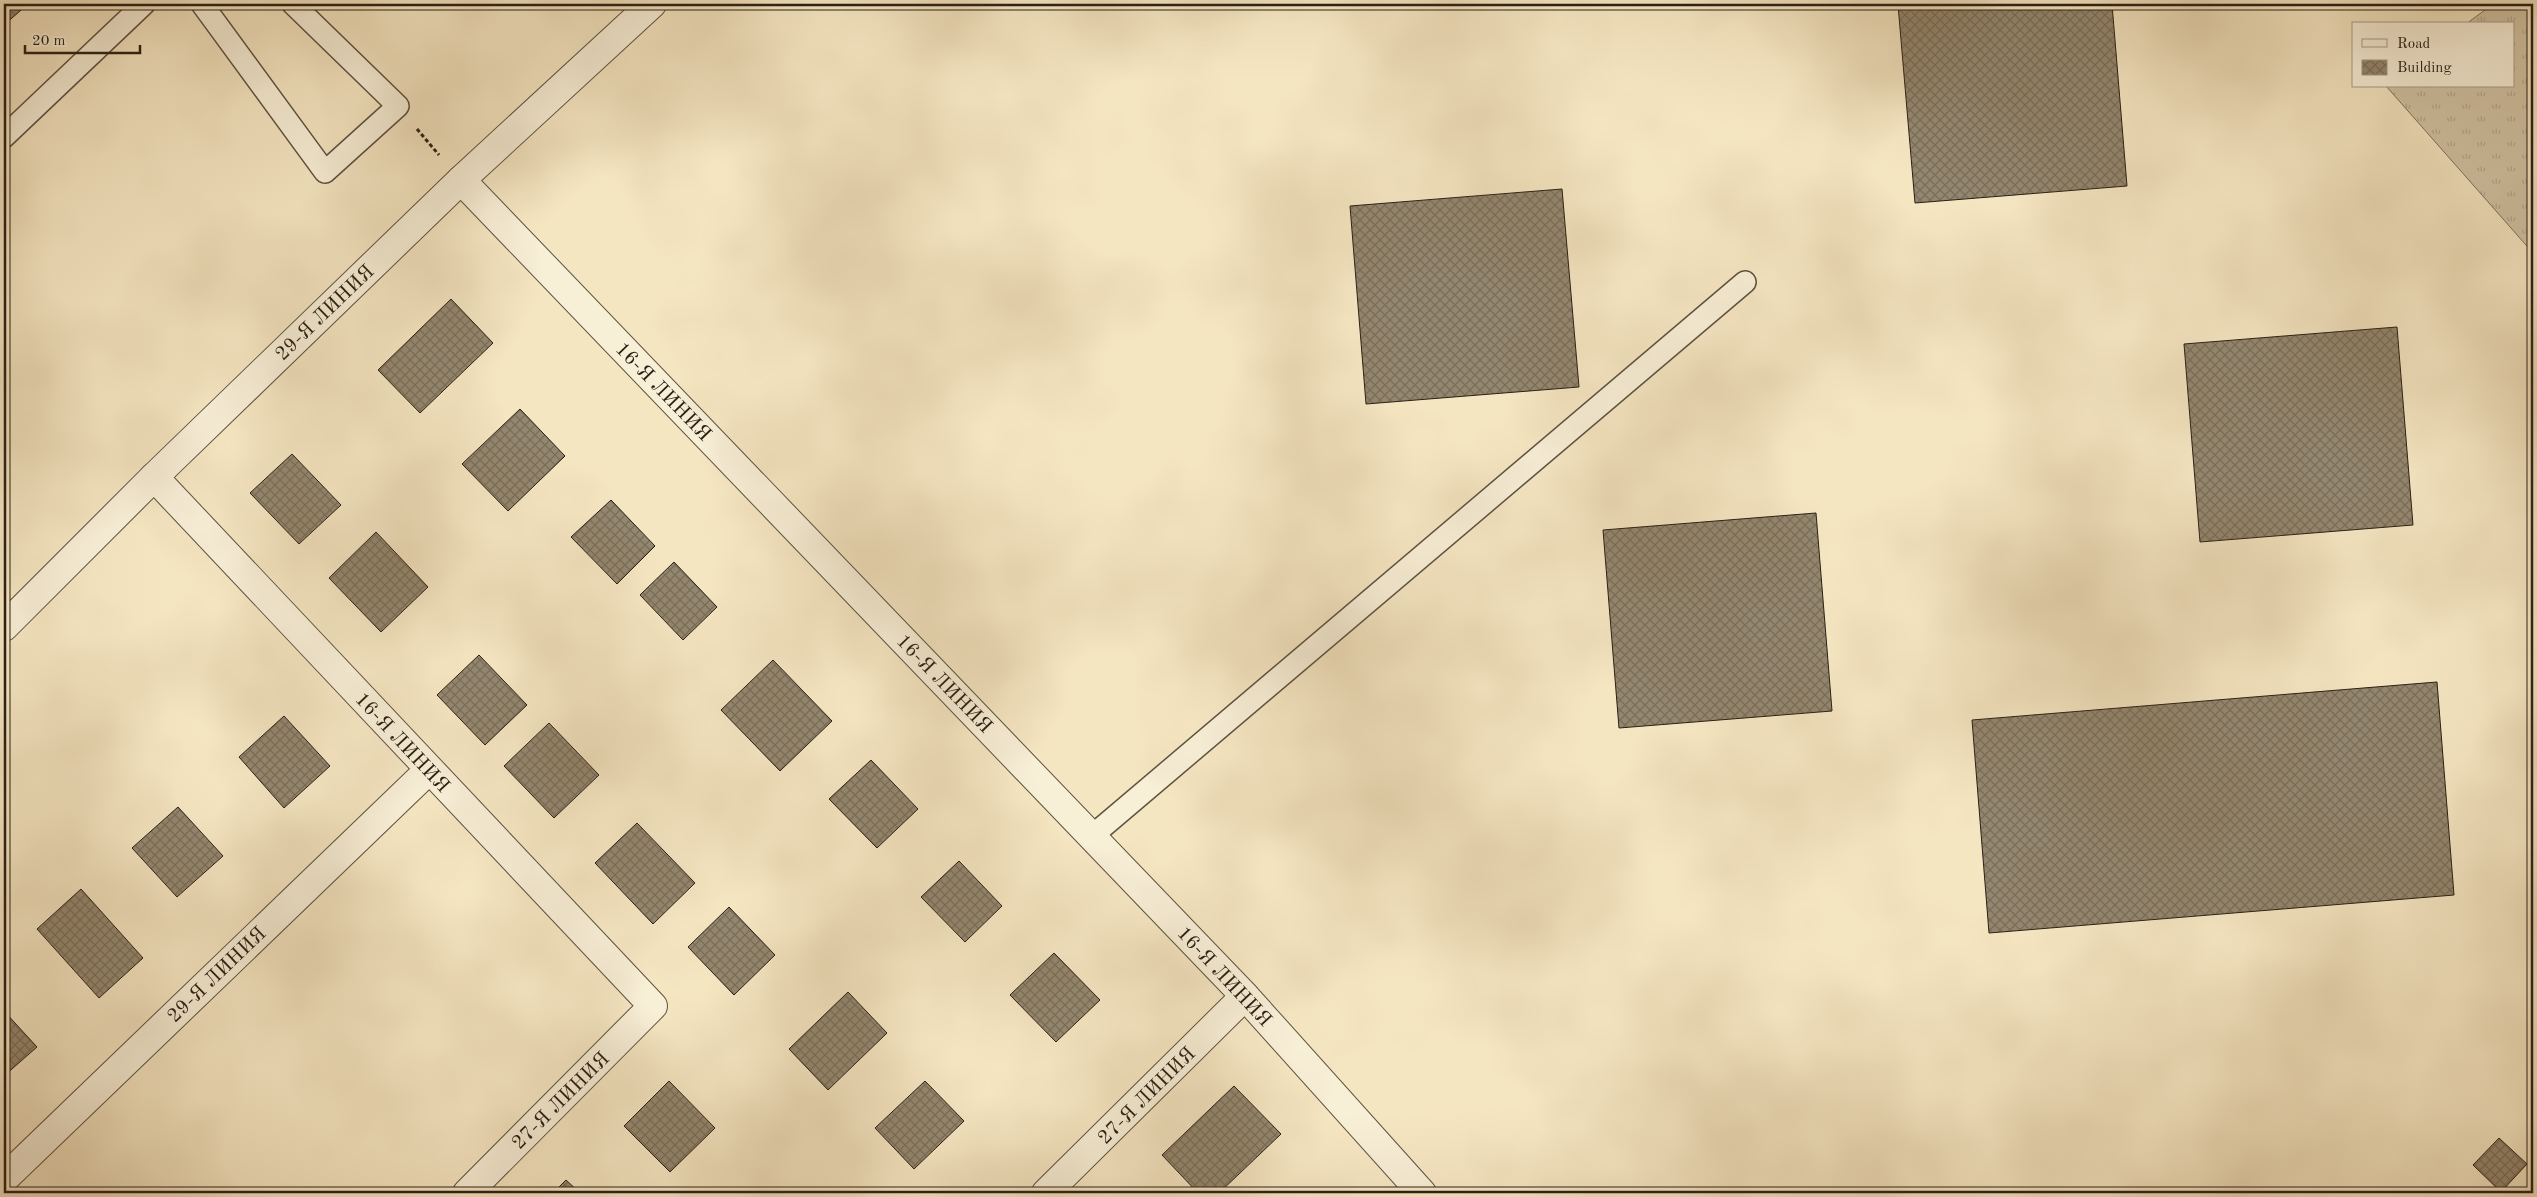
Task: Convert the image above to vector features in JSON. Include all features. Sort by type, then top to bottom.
[{"type":"street","name":"29-Я ЛИНИЯ","points":[[4,627],[154,477],[461,180],[652,4]]},
{"type":"street","name":"16-Я ЛИНИЯ","points":[[461,180],[1245,996],[1422,1193]]},
{"type":"street","name":"16-Я ЛИНИЯ","points":[[154,477],[653,1006]]},
{"type":"street","name":"29-Я ЛИНИЯ","points":[[4,1179],[429,770]]},
{"type":"street","name":"27-Я ЛИНИЯ","points":[[1046,1193],[1245,996]]},
{"type":"street","name":"27-Я ЛИНИЯ","points":[[467,1193],[653,1006]]},
{"type":"lane","points":[[4,137],[144,4]]},
{"type":"lane","points":[[202,4],[324,172],[398,106],[292,4]]},
{"type":"lane","points":[[1092,836],[1745,282]]},
{"type":"path","points":[[398,106],[461,180]]},
{"type":"green space","points":[[2493,4],[2533,4],[2533,253],[2388,88],[2514,88],[2514,22],[2469,22]]},
{"type":"building","points":[[4,4],[28,4],[4,25]]},
{"type":"building","points":[[2112,4],[2127,186],[1915,203],[1898,5]]},
{"type":"building","points":[[1562,189],[1579,387],[1366,404],[1350,206]]},
{"type":"building","points":[[451,299],[493,343],[420,413],[378,370]]},
{"type":"building","points":[[2397,327],[2413,525],[2200,542],[2184,344]]},
{"type":"building","points":[[520,409],[565,456],[508,511],[462,464]]},
{"type":"building","points":[[292,454],[341,505],[299,544],[250,493]]},
{"type":"building","points":[[611,500],[655,546],[617,584],[571,537]]},
{"type":"building","points":[[1816,513],[1832,711],[1619,728],[1603,530]]},
{"type":"building","points":[[376,532],[428,587],[381,632],[329,578]]},
{"type":"building","points":[[674,562],[717,607],[683,640],[640,595]]},
{"type":"building","points":[[479,655],[527,705],[485,745],[437,695]]},
{"type":"building","points":[[773,660],[832,721],[780,771],[721,710]]},
{"type":"building","points":[[2437,682],[2454,895],[1989,933],[1972,720]]},
{"type":"building","points":[[284,716],[330,766],[284,808],[239,757]]},
{"type":"building","points":[[549,723],[599,775],[554,818],[504,766]]},
{"type":"building","points":[[871,760],[918,809],[877,848],[829,799]]},
{"type":"building","points":[[178,807],[223,856],[177,897],[132,848]]},
{"type":"building","points":[[637,823],[695,883],[653,924],[595,863]]},
{"type":"building","points":[[959,861],[1002,906],[965,942],[921,897]]},
{"type":"building","points":[[81,889],[143,958],[99,998],[37,929]]},
{"type":"building","points":[[729,907],[775,955],[734,995],[688,947]]},
{"type":"building","points":[[1054,953],[1100,1000],[1056,1042],[1010,995]]},
{"type":"building","points":[[848,992],[887,1033],[828,1090],[789,1049]]},
{"type":"building","points":[[4,1011],[37,1047],[4,1076]]},
{"type":"building","points":[[669,1081],[715,1128],[670,1172],[624,1126]]},
{"type":"building","points":[[925,1081],[964,1121],[914,1169],[875,1128]]},
{"type":"building","points":[[1234,1086],[1281,1134],[1219,1193],[1198,1193],[1162,1155]]},
{"type":"building","points":[[2499,1138],[2527,1164],[2501,1192],[2473,1165]]},
{"type":"building","points":[[566,1180],[580,1193],[553,1193]]}]
